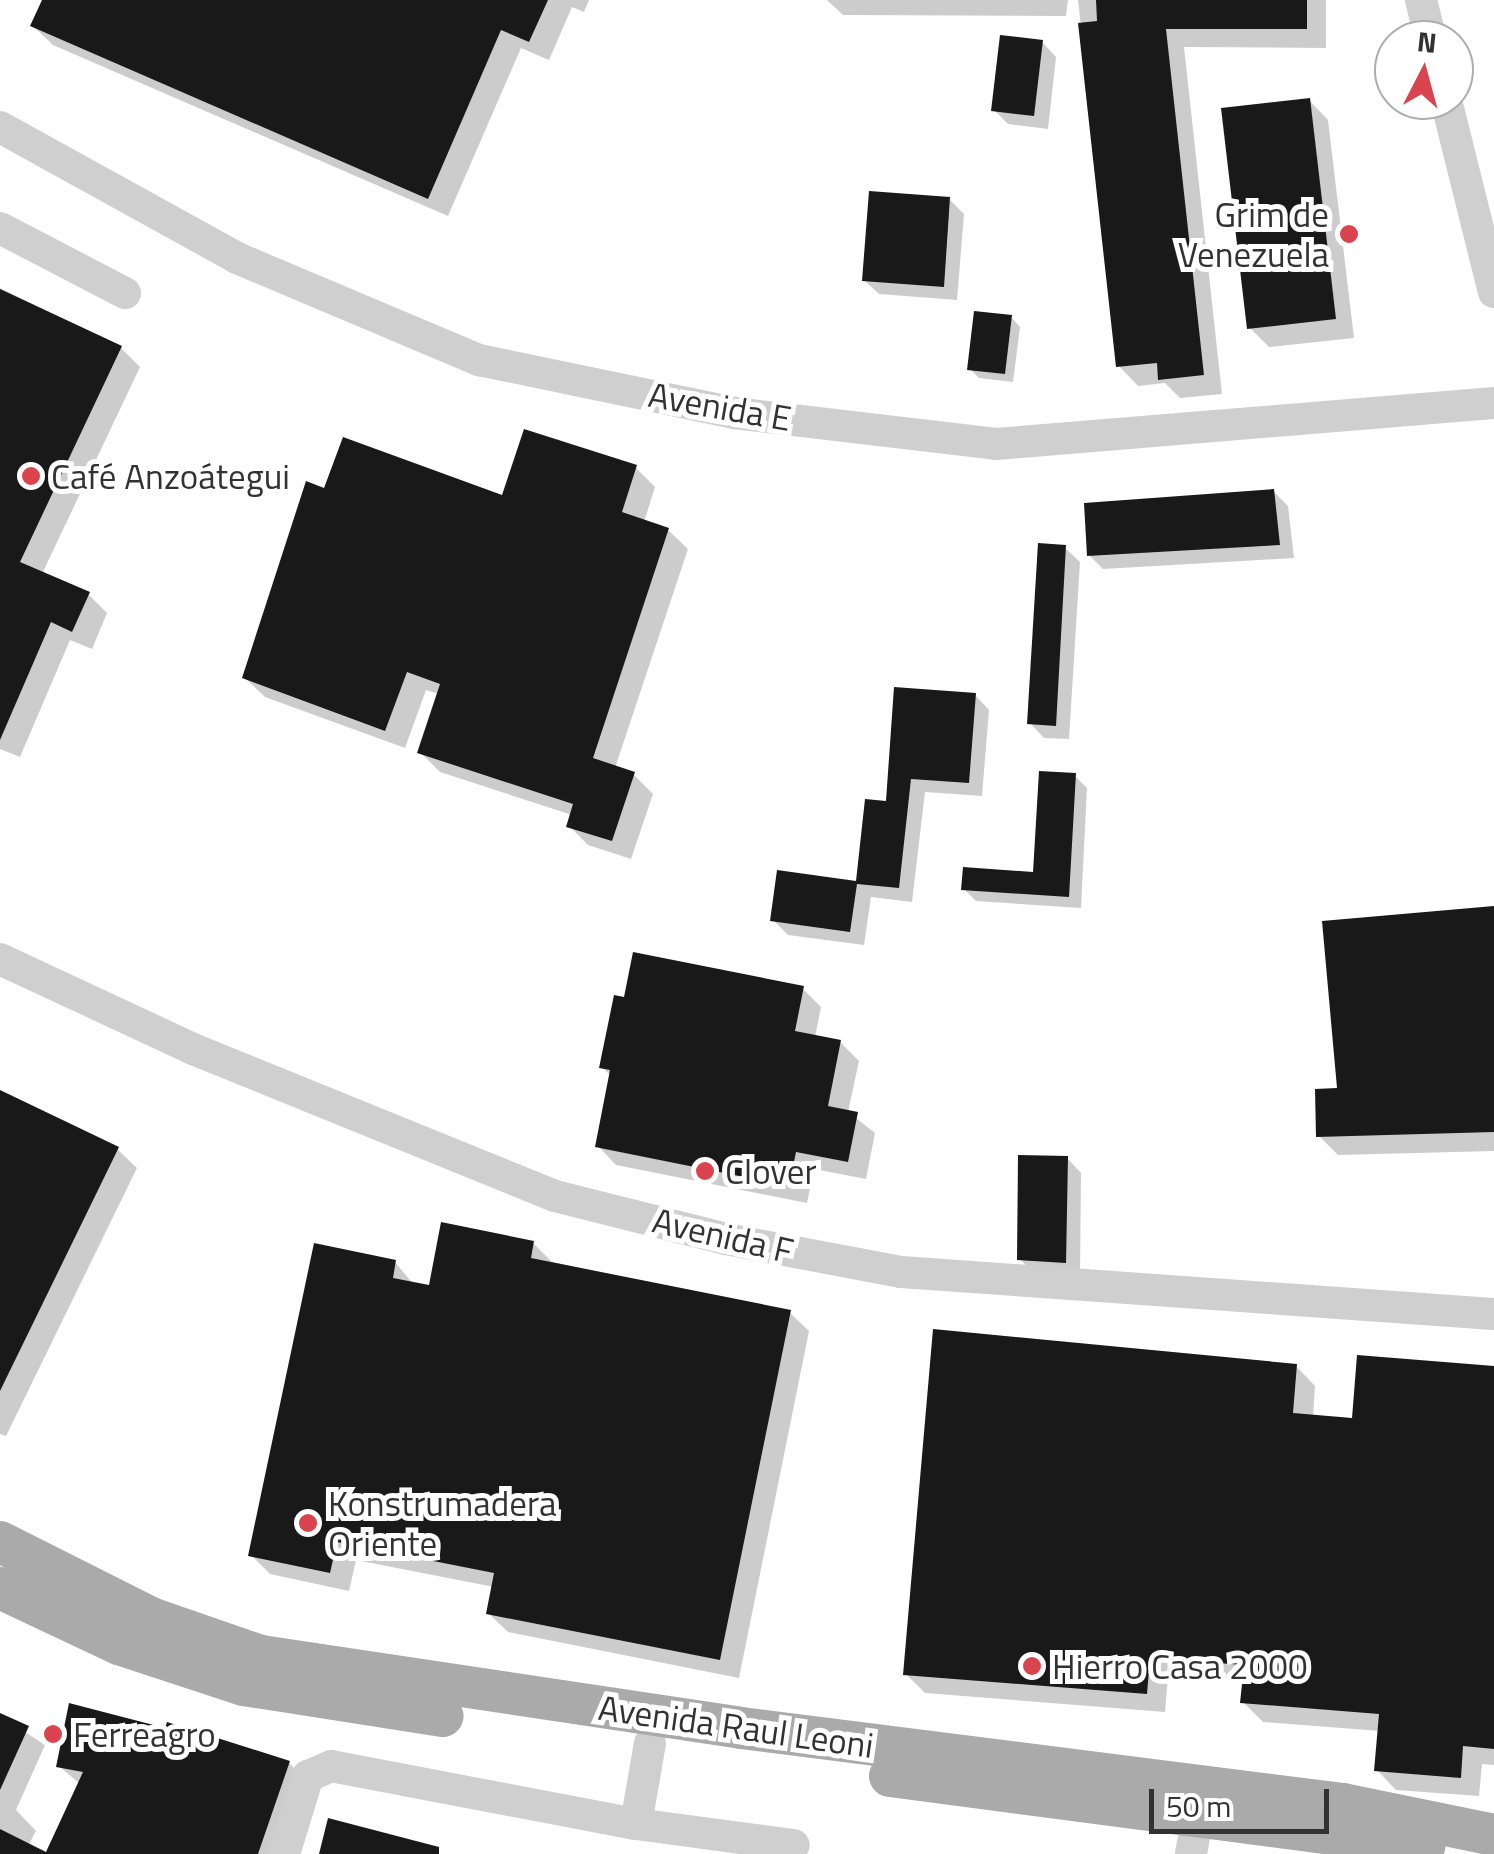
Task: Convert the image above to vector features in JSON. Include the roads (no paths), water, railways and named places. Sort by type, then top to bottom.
[{"type":"main road","name":"Avenida Raul Leoni","points":[[0,1542],[152,1618],[260,1656],[741,1728],[1343,1804],[1494,1836]]},
{"type":"main road","name":"Avenida Raul Leoni","points":[[0,1588],[119,1644],[244,1685],[650,1743],[1194,1836],[1494,1854]]},
{"type":"street","points":[[1451,120],[1494,292]]},
{"type":"street","name":"Avenida E","points":[[0,127],[237,258],[479,360],[734,413],[996,444],[1494,403]]},
{"type":"street","points":[[0,228],[125,293]]},
{"type":"street","name":"Avenida F","points":[[0,959],[193,1049],[555,1196],[726,1239],[900,1272],[1494,1314]]},
{"type":"street","points":[[636,1824],[650,1743]]},
{"type":"street","points":[[284,1854],[308,1776],[331,1766],[636,1824],[794,1846]]},
{"type":"place","name":"Grim de Venezuela","points":[[1349,234]]},
{"type":"place","name":"Café Anzoátegui","points":[[31,476]]},
{"type":"place","name":"Clover","points":[[705,1171]]},
{"type":"place","name":"Konstrumadera Oriente","points":[[308,1523]]},
{"type":"place","name":"Hierro Casa 2000","points":[[1032,1666]]},
{"type":"place","name":"Ferreagro","points":[[53,1734]]}]
